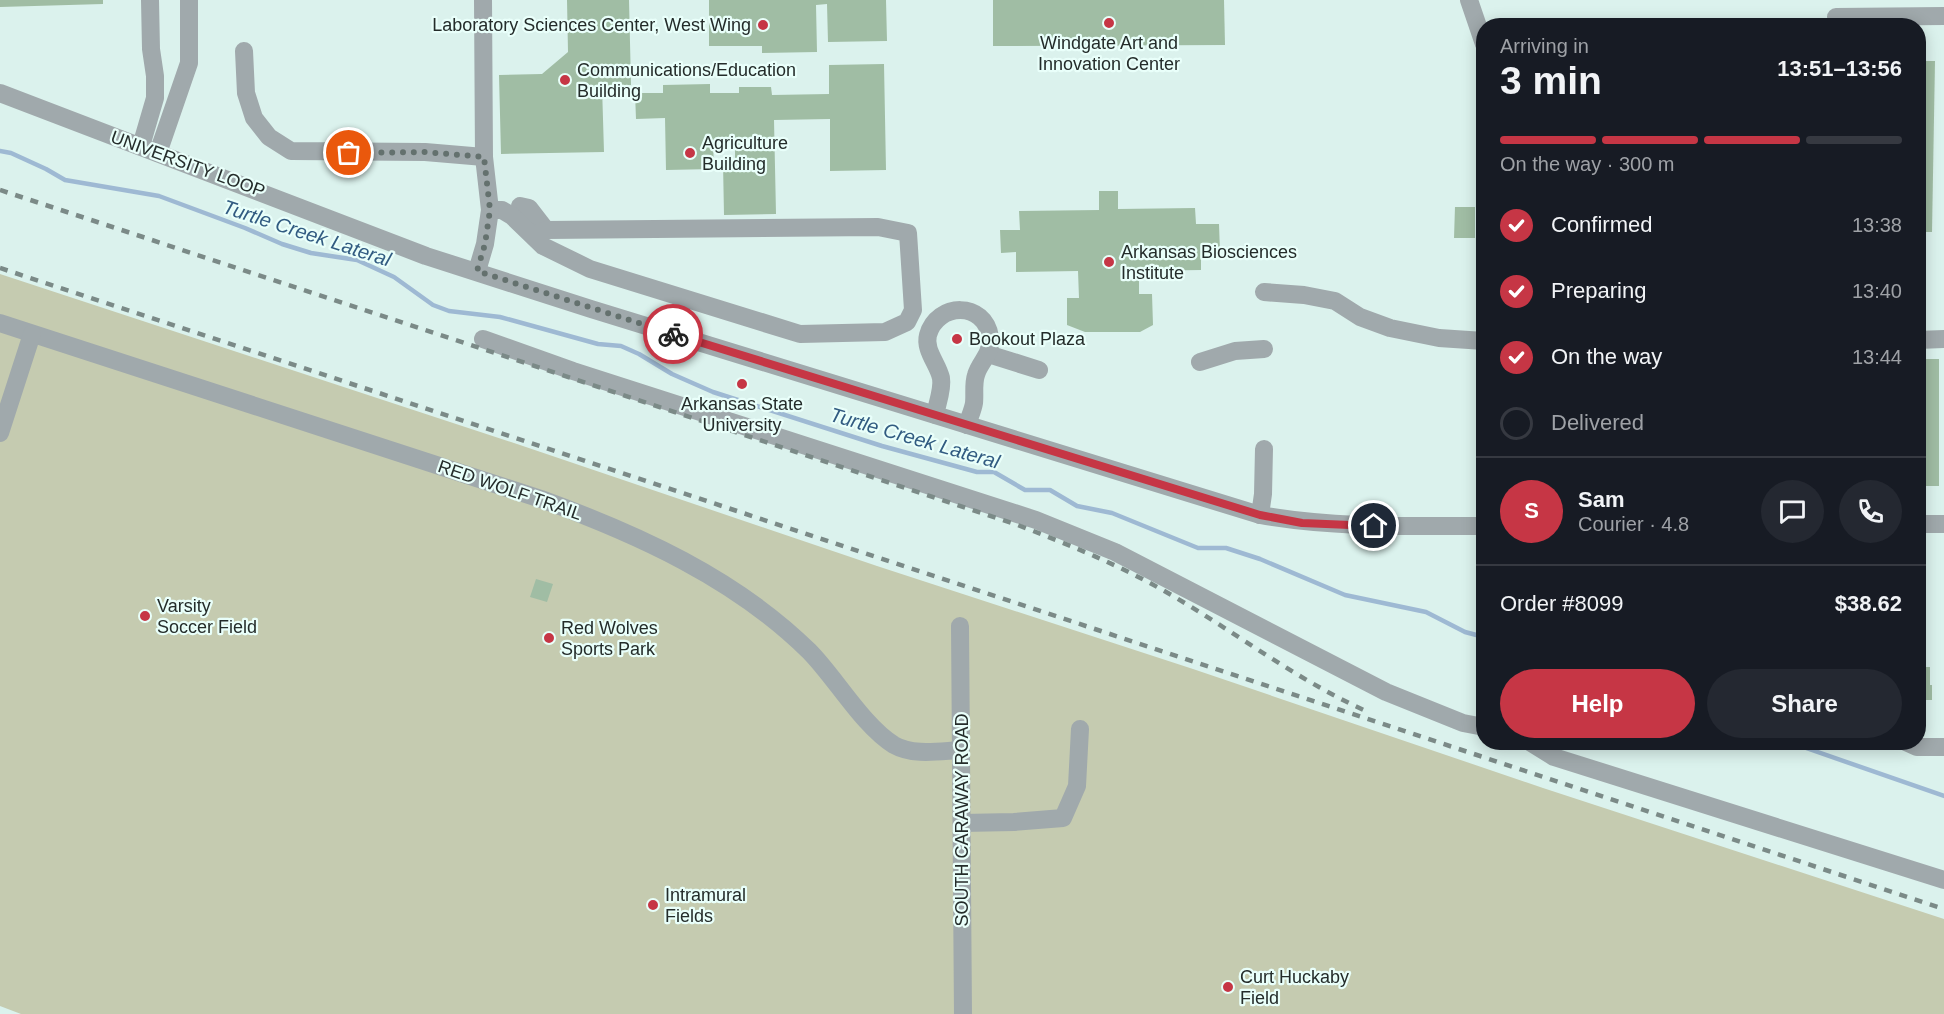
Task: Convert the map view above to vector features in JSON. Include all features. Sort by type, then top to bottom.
[{"type":"street","points":[[149,150],[155,98],[150,0]]},
{"type":"street","points":[[149,150],[189,63],[189,0]]},
{"type":"street","points":[[477,271],[496,210],[484,157],[483,0]]},
{"type":"street","points":[[1469,0],[1476,21]]},
{"type":"street","points":[[1836,17],[1944,16]]},
{"type":"street","points":[[244,51],[246,93],[254,118],[269,137],[291,151],[425,152],[484,157]]},
{"type":"street","name":"UNIVERSITY LOOP","points":[[0,93],[426,256],[1260,515],[1313,523],[1374,526],[1476,526]]},
{"type":"street","points":[[496,210],[512,216],[541,234],[878,227],[908,233],[913,310],[907,322],[885,332],[800,334],[590,269],[543,246],[541,234],[529,208],[520,206]]},
{"type":"street","points":[[1264,292],[1304,295],[1335,301],[1360,316],[1390,328],[1439,338],[1476,340]]},
{"type":"street","points":[[935,415],[941,379],[929,346],[928,335],[935,321],[948,312],[959,309],[972,311],[982,320],[990,336],[988,354],[976,375],[974,405],[967,425]]},
{"type":"street","name":"RED WOLF TRAIL","points":[[0,323],[541,500],[599,521],[647,542],[744,598],[777,623],[808,651],[869,723],[895,745],[909,751],[961,750]]},
{"type":"street","points":[[0,433],[32,334]]},
{"type":"street","points":[[483,339],[585,375],[1035,520],[1115,552],[1386,692],[1463,723],[1476,725]]},
{"type":"street","points":[[1926,340],[1944,339]]},
{"type":"street","points":[[1200,363],[1234,351],[1264,350]]},
{"type":"street","points":[[988,354],[1039,370]]},
{"type":"street","points":[[1260,515],[1264,449]]},
{"type":"street","points":[[1926,524],[1944,524]]},
{"type":"street","name":"SOUTH CARAWAY ROAD","points":[[960,626],[963,1014]]},
{"type":"street","points":[[962,823],[1063,818],[1077,786],[1080,729]]},
{"type":"street","points":[[1926,747],[1944,747]]},
{"type":"street","points":[[1543,750],[1554,757],[1944,880]]},
{"type":"green space","name":"Red Wolves Sports Park","points":[[0,274],[1193,669],[1543,788],[1944,919],[1944,1014],[21,1014],[0,1006]]},
{"type":"building","points":[[0,0],[103,0],[103,4],[0,7]]},
{"type":"building","name":"Communications/Education Building","points":[[567,0],[629,0],[631,85],[602,86],[604,152],[501,154],[499,75],[542,74],[568,52]]},
{"type":"building","name":"Laboratory Sciences Center, West Wing","points":[[709,0],[886,0],[887,41],[828,42],[827,4],[816,5],[817,52],[762,53],[762,46],[709,46]]},
{"type":"building","name":"Windgate Art and Innovation Center","points":[[993,0],[1224,0],[1225,45],[993,46]]},
{"type":"building","points":[[1926,61],[1935,61],[1932,232],[1926,232]]},
{"type":"building","name":"Agriculture Building","points":[[884,64],[886,170],[830,171],[830,119],[774,120],[776,214],[724,215],[723,163],[735,163],[735,142],[713,142],[714,169],[666,170],[665,118],[636,119],[635,93],[663,93],[663,85],[710,84],[710,93],[739,93],[739,87],[771,87],[772,95],[829,94],[829,65]]},
{"type":"building","name":"Arkansas Biosciences Institute","points":[[1099,191],[1118,191],[1118,209],[1195,208],[1196,224],[1219,224],[1220,252],[1201,252],[1201,270],[1139,271],[1139,294],[1152,294],[1153,325],[1140,332],[1085,332],[1067,325],[1067,298],[1079,298],[1078,271],[1016,272],[1016,252],[1001,253],[1000,230],[1020,230],[1019,211],[1099,210]]},
{"type":"building","points":[[1455,207],[1475,207],[1475,238],[1454,238]]},
{"type":"building","points":[[1926,359],[1939,359],[1939,486],[1926,486]]},
{"type":"building","points":[[536,579],[553,584],[547,602],[530,597]]},
{"type":"building","points":[[1926,667],[1930,667],[1932,700],[1926,700]]},
{"type":"waterway","name":"Turtle Creek Lateral","points":[[0,151],[11,153],[65,180],[159,196],[282,244],[311,253],[357,260],[394,277],[433,305],[449,311],[500,317],[598,344],[621,346],[672,374],[713,392],[882,446],[977,472],[994,472],[1025,490],[1050,490],[1077,506],[1112,513],[1198,548],[1226,548],[1260,559],[1345,595],[1426,612],[1465,632],[1476,635]]},
{"type":"waterway","name":"Turtle Creek Lateral","points":[[1812,750],[1944,796]]},
{"type":"railway","points":[[0,190],[1015,524],[1096,557],[1154,585],[1292,671],[1366,711]]},
{"type":"railway","points":[[0,268],[1944,909]]},
{"type":"way so far","points":[[349,153],[425,152],[484,157],[490,210],[485,244],[477,271],[673,334]]},
{"type":"place","name":"Windgate Art and Innovation Center","points":[[1109,23]]},
{"type":"place","name":"Laboratory Sciences Center, West Wing","points":[[763,25]]},
{"type":"place","name":"Communications/Education Building","points":[[565,80]]},
{"type":"place","name":"Agriculture Building","points":[[690,153]]},
{"type":"place","name":"Arkansas Biosciences Institute","points":[[1109,262]]},
{"type":"place","name":"Bookout Plaza","points":[[957,339]]},
{"type":"place","name":"Arkansas State University","points":[[742,384]]},
{"type":"place","name":"Varsity Soccer Field","points":[[145,616]]},
{"type":"place","name":"Red Wolves Sports Park","points":[[549,638]]},
{"type":"place","name":"Intramural Fields","points":[[653,905]]},
{"type":"place","name":"Curt Huckaby Field","points":[[1228,987]]},
{"type":"route","points":[[673,334],[1260,515],[1302,523],[1374,526]]}]
